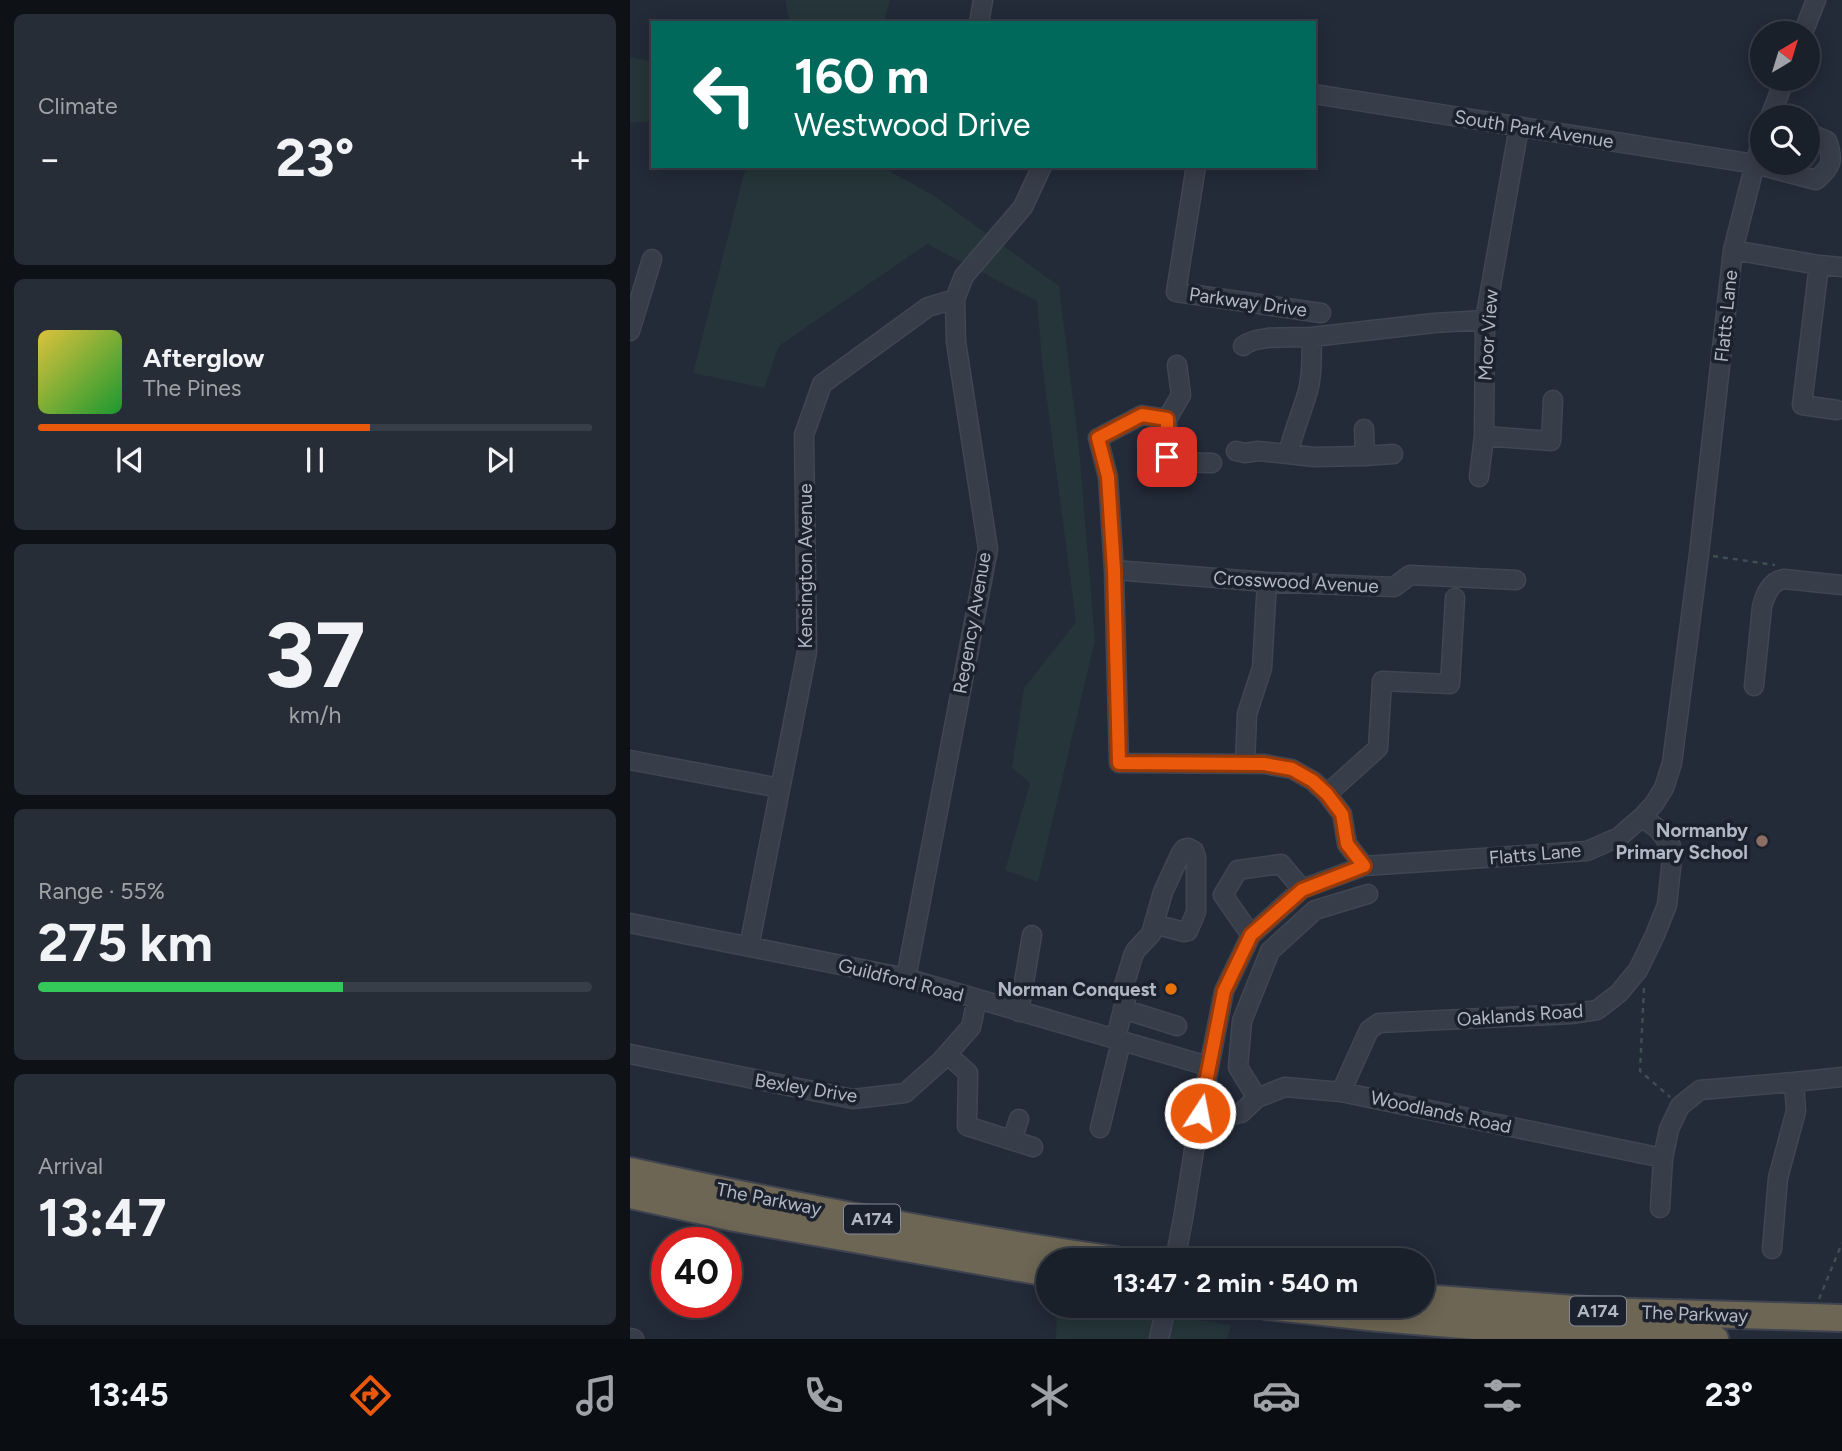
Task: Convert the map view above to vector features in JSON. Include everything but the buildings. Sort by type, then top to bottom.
[{"type":"highway","name":"The Parkway","points":[[630,1171],[935,1231],[1041,1248]]},
{"type":"highway","name":"The Parkway","points":[[630,1195],[735,1218],[1036,1271]]},
{"type":"highway","name":"The Parkway","points":[[1435,1299],[1601,1311],[1842,1318]]},
{"type":"highway","name":"The Parkway","points":[[1379,1318],[1497,1328],[1715,1339]]},
{"type":"street","points":[[979,21],[983,0]]},
{"type":"street","points":[[1808,21],[1816,0]]},
{"type":"street","name":"South Park Avenue","points":[[1316,94],[1750,163]]},
{"type":"street","name":"Moor View","points":[[1479,477],[1483,436],[1485,320],[1519,127]]},
{"type":"street","name":"South Park Avenue","points":[[1797,175],[1816,180],[1829,170],[1832,153],[1827,141],[1820,138]]},
{"type":"street","name":"Regency Avenue","points":[[906,978],[988,550],[956,342],[955,299],[964,276],[1023,207],[1041,168]]},
{"type":"street","name":"Parkway Drive","points":[[1196,168],[1177,292],[1321,313]]},
{"type":"street","name":"Flatts Lane","points":[[1177,1248],[1208,1066],[1224,991],[1251,935],[1302,890],[1364,866],[1587,851],[1619,837],[1643,817],[1664,788],[1672,763],[1699,554],[1733,250],[1752,175]]},
{"type":"street","points":[[1733,250],[1842,267]]},
{"type":"street","points":[[630,331],[652,259]]},
{"type":"street","points":[[1819,265],[1802,405],[1837,410]]},
{"type":"street","name":"Kensington Avenue","points":[[749,947],[807,652],[804,435],[822,384],[928,307],[955,299]]},
{"type":"street","points":[[1243,346],[1257,340],[1485,320]]},
{"type":"street","points":[[1288,454],[1308,393],[1312,337]]},
{"type":"street","points":[[1177,365],[1181,395],[1167,419],[1167,457],[1171,461],[1212,463]]},
{"type":"street","points":[[1483,436],[1551,441],[1553,400]]},
{"type":"street","points":[[1167,419],[1142,415],[1098,438],[1108,477],[1114,570],[1119,763],[1264,764],[1292,769],[1313,781],[1342,814],[1347,844],[1364,866]]},
{"type":"street","points":[[1364,429],[1365,456]]},
{"type":"street","points":[[1236,451],[1314,457],[1393,454]]},
{"type":"street","name":"Crosswood Avenue","points":[[1114,570],[1267,582],[1394,587],[1410,575],[1516,580]]},
{"type":"street","points":[[1754,686],[1764,597],[1778,580],[1842,585]]},
{"type":"street","points":[[1245,764],[1247,714],[1262,668],[1267,582]]},
{"type":"street","points":[[1327,794],[1378,748],[1382,681],[1450,684],[1455,598]]},
{"type":"street","points":[[630,760],[780,788]]},
{"type":"street","name":"Oaklands Road","points":[[1341,1092],[1369,1030],[1379,1023],[1571,1014],[1597,1010],[1619,993],[1638,970],[1656,935],[1667,905],[1671,846],[1658,829],[1643,817]]},
{"type":"street","points":[[1251,935],[1223,895],[1238,870],[1281,864],[1302,890]]},
{"type":"street","points":[[1257,1098],[1238,1067],[1242,1021],[1270,951],[1315,910],[1368,894]]},
{"type":"street","name":"Guildford Road","points":[[630,923],[906,978],[1208,1066]]},
{"type":"street","points":[[1100,1128],[1126,999],[1123,989],[1133,956],[1147,940],[1154,924]]},
{"type":"street","points":[[1019,1012],[1032,935]]},
{"type":"street","points":[[1236,967],[1259,978]]},
{"type":"street","name":"Bexley Drive","points":[[630,1054],[853,1099],[905,1093],[947,1054],[971,1027],[977,999]]},
{"type":"street","points":[[1123,1009],[1177,1026]]},
{"type":"street","points":[[947,1054],[968,1073],[967,1126],[1033,1147]]},
{"type":"street","points":[[1660,1208],[1663,1158],[1669,1129],[1680,1106],[1700,1090],[1842,1077]]},
{"type":"street","points":[[1772,1249],[1777,1178],[1796,1111],[1794,1083]]},
{"type":"street","name":"Woodlands Road","points":[[1225,1116],[1241,1113],[1257,1098],[1285,1087],[1341,1092],[1663,1158]]},
{"type":"street","points":[[1012,1140],[1019,1119]]},
{"type":"street","points":[[1159,1339],[1163,1318]]},
{"type":"path","points":[[1699,554],[1784,566],[1791,580]]},
{"type":"path","points":[[1638,970],[1644,979],[1640,1071],[1680,1106]]},
{"type":"path","points":[[1819,1298],[1842,1243]]},
{"type":"shaded area","points":[[785,0],[890,0],[885,21],[790,21]]},
{"type":"shaded area","points":[[630,57],[651,62],[651,121],[630,123]]},
{"type":"shaded area","points":[[745,168],[884,168],[933,195],[1059,286],[1079,448],[1095,640],[1038,882],[1005,870],[1030,783],[1012,768],[1024,688],[1076,622],[1042,362],[1037,301],[927,244],[779,346],[764,388],[693,373]]},
{"type":"shaded area","points":[[1057,1318],[1183,1318],[1231,1325],[1227,1339],[1056,1339]]},
{"type":"place","name":"Normanby Primary School","points":[[1762,841]]},
{"type":"place","name":"Norman Conquest","points":[[1171,989]]},
{"type":"route","points":[[1167,457],[1167,419],[1142,415],[1098,438],[1108,477],[1114,570],[1119,763],[1264,764],[1292,769],[1313,781],[1342,814],[1347,844],[1364,866],[1302,890],[1251,935],[1224,991],[1200,1113]]}]
